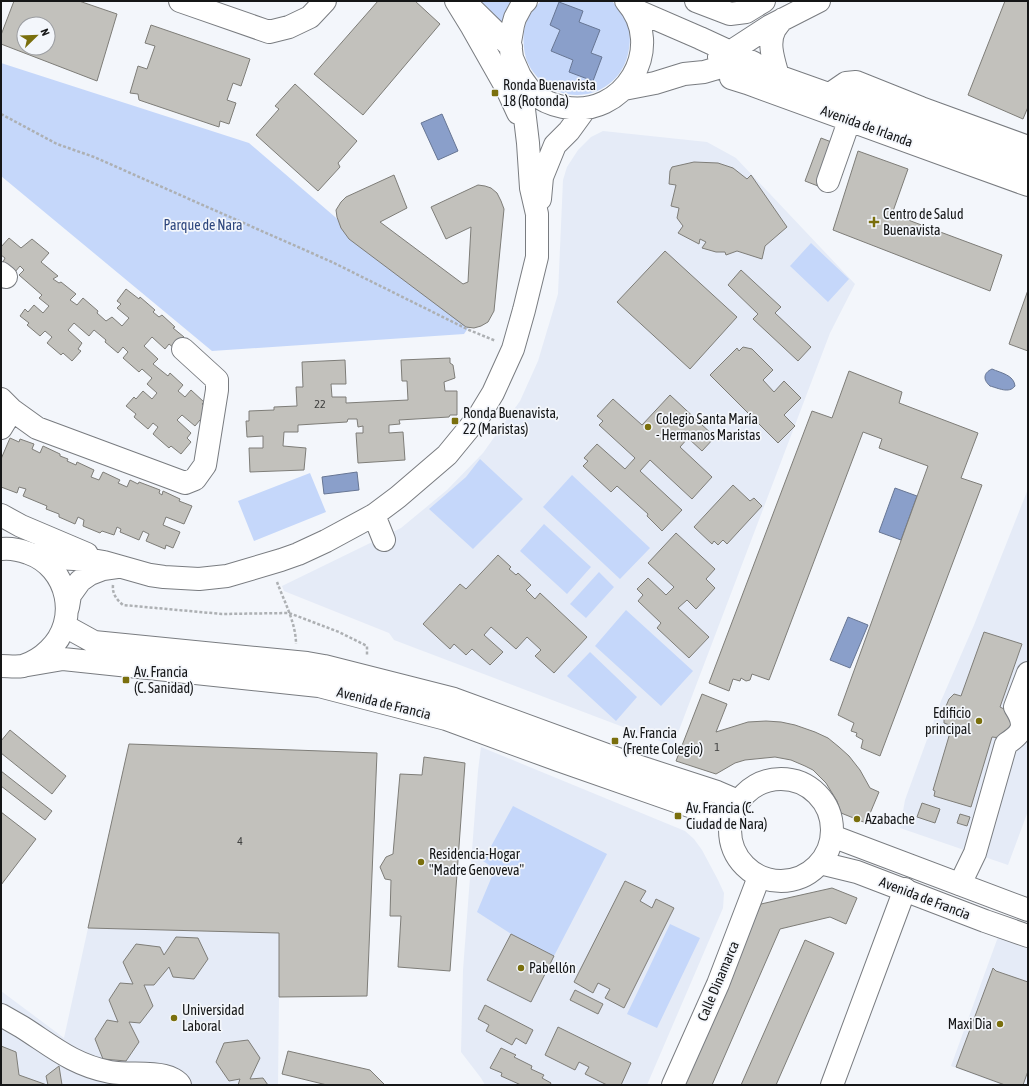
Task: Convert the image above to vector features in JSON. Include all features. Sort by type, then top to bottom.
[{"type":"street","points":[[180,1],[269,32],[289,27],[310,18],[325,1]]},
{"type":"street","points":[[456,1],[506,87],[517,110],[528,143]]},
{"type":"street","points":[[464,1],[511,47]]},
{"type":"street","points":[[526,1],[522,5],[513,25],[510,42],[512,58],[520,76],[534,93],[546,101],[569,109],[585,109],[613,98],[624,89],[634,76],[639,66],[643,42],[639,23],[630,5]]},
{"type":"street","points":[[696,1],[721,18],[730,14],[746,12],[764,1]]},
{"type":"street","name":"Avenida de Irlanda","points":[[630,5],[778,76]]},
{"type":"street","points":[[700,38],[801,9]]},
{"type":"street","points":[[694,73],[801,9]]},
{"type":"street","points":[[778,76],[771,40],[775,30],[801,9]]},
{"type":"street","name":"Avenida de Irlanda","points":[[624,89],[728,65],[739,66],[778,76],[830,94],[852,112],[1028,185]]},
{"type":"street","name":"Avenida de Irlanda","points":[[694,73],[733,78],[852,112],[1025,155]]},
{"type":"street","points":[[1,666],[22,666],[41,658],[56,644],[66,616],[70,595],[80,581],[90,574],[103,569],[113,569],[164,577],[200,579],[227,576],[281,560],[326,541],[374,515],[398,497],[447,454],[479,416],[493,393],[513,348],[537,257],[538,238],[536,214],[531,188],[528,143],[520,76]]},
{"type":"street","name":"Avenida de Irlanda","points":[[830,94],[846,84],[856,82],[921,108],[1025,155]]},
{"type":"street","points":[[536,214],[542,176],[555,145],[569,131],[585,109]]},
{"type":"street","points":[[828,181],[852,112]]},
{"type":"street","points":[[5,412],[38,428],[185,483],[195,479],[205,465],[217,390],[217,380],[183,349]]},
{"type":"street","points":[[1,515],[113,569]]},
{"type":"street","points":[[374,515],[384,540]]},
{"type":"street","points":[[1,525],[19,551],[52,568],[63,586],[66,616]]},
{"type":"street","points":[[19,551],[56,558],[92,560],[113,569]]},
{"type":"street","name":"Avenida de Francia","points":[[66,616],[94,642],[307,663],[443,696],[637,766],[717,792],[738,801]]},
{"type":"street","name":"Avenida de Francia","points":[[22,666],[63,659],[319,686],[446,719],[721,817],[730,822]]},
{"type":"street","points":[[960,884],[975,854],[1006,744],[1018,736],[1022,730],[1022,722],[1016,707],[1028,673]]},
{"type":"street","points":[[782,778],[799,781],[814,790],[825,803],[831,819],[832,836],[820,863],[811,872],[799,878],[785,881],[772,880],[759,876],[748,869],[739,860],[733,848],[730,835],[730,822],[738,801],[750,788],[765,780],[782,778]]},
{"type":"street","name":"Avenida de Francia","points":[[832,836],[1028,910]]},
{"type":"street","name":"Avenida de Francia","points":[[820,863],[857,872],[1028,936]]},
{"type":"street","name":"Calle Dinamarca","points":[[673,1085],[718,984],[759,876]]},
{"type":"street","points":[[832,1085],[905,889]]},
{"type":"street","points":[[1,1015],[73,1060],[111,1072],[166,1076],[179,1082],[180,1085]]},
{"type":"path","points":[[1,114],[58,144],[94,157],[332,262],[469,330],[513,348]]},
{"type":"path","points":[[113,569],[112,590],[116,599],[124,605],[222,614],[289,613],[339,632],[368,646],[367,656]]},
{"type":"path","points":[[277,582],[289,613],[296,638],[296,649]]},
{"type":"shaded area","points":[[559,2],[583,11],[579,22],[600,30],[591,53],[602,57],[593,81],[569,72],[573,60],[551,51],[560,30],[550,25]]},
{"type":"shaded area","points":[[442,114],[458,151],[438,160],[421,123]]},
{"type":"shaded area","name":"Colegio Santa María - Hermanos Maristas","points":[[603,131],[707,142],[736,158],[855,284],[830,333],[673,746],[394,640],[389,633],[284,591],[282,586],[401,528],[447,490],[483,453],[520,401],[538,361],[558,294],[563,180],[567,167],[578,150],[591,137]]},
{"type":"shaded area","points":[[992,369],[1010,377],[1015,386],[1010,390],[1007,390],[990,386],[985,377],[987,372]]},
{"type":"shaded area","points":[[357,472],[359,490],[324,494],[322,477]]},
{"type":"shaded area","points":[[895,488],[917,496],[901,540],[879,532]]},
{"type":"shaded area","points":[[1028,489],[1028,811],[1008,865],[900,828],[905,800],[941,701],[974,625]]},
{"type":"shaded area","points":[[848,617],[868,625],[850,668],[830,660]]},
{"type":"shaded area","points":[[481,747],[685,831],[694,839],[702,850],[718,880],[724,893],[723,908],[647,1085],[485,1085],[461,1052],[463,970]]},
{"type":"shaded area","name":"Universidad Laboral","points":[[88,928],[279,933],[278,1085],[1,1085],[1,991],[64,1038]]},
{"type":"shaded area","name":"Maxi Dia","points":[[998,937],[1028,949],[1028,1085],[1002,1085],[951,1066]]},
{"type":"green space","points":[[473,1],[511,1],[503,19],[501,30]]},
{"type":"green space","points":[[541,1],[612,1],[619,10],[629,29],[630,44],[623,67],[615,78],[605,87],[580,95],[567,94],[554,90],[542,82],[534,73],[527,62],[525,54],[524,31],[527,20]],"holes":[[[582,11],[578,22],[591,53],[602,57],[569,71],[573,60],[551,51],[560,29]]]},
{"type":"green space","name":"Parque de Nara","points":[[1,63],[249,143],[356,235],[473,321],[464,334],[212,351],[1,176]]},
{"type":"green space","points":[[811,243],[849,279],[828,302],[790,266]]},
{"type":"green space","points":[[480,459],[523,499],[473,549],[429,509],[466,477]]},
{"type":"green space","points":[[310,473],[326,512],[254,541],[238,501]]},
{"type":"green space","points":[[572,475],[650,548],[620,579],[543,507]]},
{"type":"green space","points":[[544,524],[591,567],[567,594],[520,551]]},
{"type":"green space","points":[[599,572],[614,587],[586,618],[570,604]]},
{"type":"green space","points":[[626,610],[693,671],[661,706],[595,646]]},
{"type":"green space","points":[[590,652],[637,697],[616,721],[567,676]]},
{"type":"green space","points":[[513,806],[607,854],[554,956],[511,934],[477,912],[495,869],[483,861]]},
{"type":"green space","points":[[670,924],[700,938],[657,1028],[627,1014]]},
{"type":"building","points":[[14,1],[79,1],[117,14],[97,81],[32,56],[56,56],[56,16],[16,16],[16,50],[1,44],[1,35]]},
{"type":"building","points":[[378,1],[415,1],[440,24],[363,115],[314,74]]},
{"type":"building","points":[[1005,1],[1028,1],[1028,107],[1023,119],[968,95]]},
{"type":"building","points":[[151,25],[250,59],[241,86],[233,83],[227,100],[236,103],[229,124],[220,121],[219,127],[139,100],[138,94],[130,93],[138,66],[147,69],[155,46],[145,43]]},
{"type":"building","points":[[295,84],[357,141],[338,163],[340,167],[318,191],[256,135],[279,109],[275,106]]},
{"type":"building","points":[[821,138],[834,143],[818,186],[805,181]]},
{"type":"building","name":"Centro de Salud Buenavista","points":[[858,151],[908,169],[892,214],[1002,255],[990,291],[833,230]]},
{"type":"building","points":[[694,162],[718,163],[733,168],[747,179],[751,175],[787,227],[765,246],[762,259],[737,251],[726,255],[725,252],[716,252],[702,248],[706,242],[700,239],[699,244],[678,233],[683,226],[677,218],[679,208],[671,206],[676,185],[669,184],[670,171],[672,167]]},
{"type":"building","points":[[394,175],[407,208],[380,222],[463,284],[468,282],[471,227],[446,239],[431,207],[478,185],[491,188],[497,193],[504,209],[494,311],[488,322],[474,328],[466,327],[349,239],[341,228],[336,210],[346,197]]},
{"type":"building","points":[[9,238],[21,248],[32,239],[49,253],[41,262],[58,276],[53,279],[59,283],[61,282],[76,294],[70,300],[77,305],[83,298],[98,311],[97,313],[106,321],[112,317],[122,326],[129,318],[117,308],[121,304],[117,301],[126,289],[139,299],[140,297],[155,310],[153,312],[159,317],[162,315],[175,327],[173,328],[184,337],[174,348],[169,344],[165,349],[152,337],[144,346],[158,359],[153,364],[168,376],[170,373],[183,385],[178,391],[185,397],[191,390],[204,402],[202,404],[213,413],[204,422],[200,420],[195,426],[182,415],[177,420],[191,433],[187,438],[191,442],[181,454],[171,446],[169,448],[153,434],[158,427],[153,423],[148,429],[134,417],[136,414],[126,406],[134,397],[136,399],[143,391],[152,399],[157,393],[147,384],[152,378],[142,369],[139,372],[123,358],[128,352],[123,347],[118,353],[94,330],[89,336],[74,323],[68,330],[82,343],[78,349],[81,351],[72,361],[63,353],[61,355],[47,343],[52,337],[45,331],[40,336],[27,325],[29,323],[20,316],[25,309],[28,312],[34,305],[43,313],[49,306],[39,298],[42,295],[19,275],[24,270],[20,266],[15,272],[3,262],[5,258],[1,255],[1,247]]},
{"type":"building","points":[[665,251],[737,317],[690,369],[617,302]]},
{"type":"building","points":[[741,270],[781,307],[775,313],[811,347],[798,361],[753,319],[758,314],[728,285]]},
{"type":"building","points":[[1028,290],[1028,351],[1009,344]]},
{"type":"building","points":[[743,347],[752,349],[773,370],[763,380],[774,392],[784,381],[801,398],[784,415],[795,426],[778,443],[710,375],[737,348],[739,351]]},
{"type":"building","points":[[450,358],[450,363],[453,365],[455,378],[444,382],[445,391],[457,391],[457,415],[450,415],[449,417],[399,420],[400,424],[389,425],[389,433],[403,432],[405,460],[358,463],[356,433],[363,433],[363,426],[358,427],[357,419],[348,419],[347,422],[298,425],[298,432],[284,432],[283,446],[306,448],[304,470],[250,472],[249,448],[263,448],[263,436],[247,437],[246,421],[249,421],[249,411],[274,410],[274,407],[297,406],[296,387],[303,387],[302,362],[345,360],[346,384],[331,384],[332,397],[346,397],[346,403],[408,400],[407,381],[402,381],[401,360]]},
{"type":"building","points":[[849,371],[902,392],[899,403],[978,433],[961,478],[982,485],[880,756],[861,748],[863,740],[856,736],[857,733],[851,731],[854,723],[838,715],[928,466],[879,448],[882,439],[863,432],[769,680],[752,674],[750,680],[746,681],[741,678],[740,681],[733,679],[729,691],[709,683],[812,411],[832,418]]},
{"type":"building","points":[[670,395],[715,437],[702,451],[688,438],[680,447],[712,477],[692,499],[650,460],[640,471],[682,510],[662,531],[647,516],[648,514],[617,486],[611,492],[583,466],[588,461],[584,458],[597,444],[625,469],[635,458],[599,425],[603,421],[597,416],[613,399],[642,425]]},
{"type":"building","points":[[10,438],[19,442],[20,439],[34,444],[32,449],[40,453],[43,446],[68,459],[67,461],[76,465],[77,462],[94,470],[91,477],[99,480],[103,472],[120,480],[118,483],[127,487],[130,480],[138,484],[139,482],[160,490],[159,493],[162,495],[163,491],[180,499],[179,501],[192,506],[184,524],[166,517],[163,525],[180,532],[173,548],[166,545],[165,549],[146,541],[149,534],[143,531],[139,540],[120,532],[121,529],[117,527],[114,535],[102,531],[100,533],[83,526],[84,520],[78,517],[75,524],[59,517],[59,514],[46,509],[47,506],[23,496],[26,489],[19,487],[17,493],[1,487],[1,459]]},
{"type":"building","points":[[733,485],[750,501],[754,498],[762,506],[727,544],[723,540],[718,545],[714,541],[712,544],[694,527]]},
{"type":"building","points":[[676,533],[715,569],[706,579],[715,588],[696,609],[687,600],[678,608],[709,637],[689,658],[657,628],[661,623],[638,601],[643,595],[637,589],[648,578],[666,595],[674,587],[648,563]]},
{"type":"building","points":[[498,555],[511,567],[509,569],[516,575],[518,573],[531,585],[526,590],[535,599],[540,593],[587,637],[554,673],[535,656],[541,650],[527,637],[516,649],[491,627],[484,635],[503,652],[490,665],[472,649],[466,655],[454,644],[450,649],[423,624],[460,584],[466,589]]},
{"type":"building","name":"Edificio principal","points":[[984,632],[1022,644],[1000,707],[1006,710],[1014,725],[1001,738],[992,737],[971,807],[934,796],[935,791],[933,790],[952,726],[944,723],[944,711],[949,699],[954,694],[961,696]]},
{"type":"building","points":[[702,694],[727,704],[716,732],[748,722],[766,721],[795,725],[828,738],[849,756],[860,770],[870,788],[879,792],[866,823],[841,813],[837,801],[826,783],[813,770],[791,760],[775,757],[745,760],[735,763],[716,774],[676,761]]},
{"type":"building","points":[[10,730],[66,776],[52,794],[1,753],[1,741]]},
{"type":"building","points":[[129,744],[377,753],[367,996],[279,997],[279,933],[88,928]]},
{"type":"building","name":"Residencia-Hogar \"Madre Genoveva\"","points":[[424,757],[465,763],[450,971],[398,967],[401,916],[390,916],[391,880],[385,879],[380,867],[386,857],[393,854],[400,774],[422,775]]},
{"type":"building","points":[[1,771],[52,811],[45,820],[1,786]]},
{"type":"building","points":[[922,803],[940,809],[935,823],[917,817]]},
{"type":"building","points":[[1,812],[36,839],[1,885]]},
{"type":"building","points":[[960,814],[970,817],[967,826],[957,823]]},
{"type":"building","points":[[625,881],[646,891],[640,901],[652,908],[656,899],[674,908],[624,1008],[605,998],[610,989],[598,983],[593,993],[574,982]]},
{"type":"building","points":[[832,888],[857,898],[846,924],[830,917],[780,929],[712,1085],[681,1085],[761,904]]},
{"type":"building","name":"Pabellón","points":[[511,934],[554,956],[531,1002],[487,980]]},
{"type":"building","points":[[176,937],[198,938],[208,959],[194,979],[173,977],[169,967],[154,985],[144,985],[153,1006],[140,1023],[129,1022],[139,1042],[126,1061],[103,1059],[95,1039],[107,1020],[118,1022],[109,1000],[120,983],[133,984],[123,962],[136,944],[160,947],[164,955]]},
{"type":"building","points":[[805,940],[834,953],[776,1085],[741,1085]]},
{"type":"building","name":"Maxi Dia","points":[[993,968],[996,971],[1028,982],[1028,1071],[1023,1085],[1005,1085],[956,1067]]},
{"type":"building","points":[[575,990],[603,1004],[598,1014],[570,1000]]},
{"type":"building","points":[[485,1005],[533,1030],[526,1044],[516,1038],[512,1045],[486,1031],[489,1025],[478,1019]]},
{"type":"building","points":[[558,1027],[631,1063],[621,1085],[607,1085],[585,1074],[589,1067],[579,1062],[575,1070],[545,1055]]},
{"type":"building","points":[[248,1040],[260,1058],[250,1079],[263,1078],[268,1085],[238,1085],[240,1079],[229,1081],[216,1062],[224,1043]]},
{"type":"building","points":[[1,1046],[16,1052],[19,1075],[47,1085],[1,1085]]},
{"type":"building","points":[[501,1048],[516,1055],[514,1057],[532,1066],[531,1069],[544,1075],[542,1078],[551,1083],[550,1085],[521,1085],[501,1076],[502,1073],[490,1068]]},
{"type":"building","points":[[288,1051],[370,1070],[385,1085],[327,1085],[282,1074]]},
{"type":"building","points":[[59,1066],[62,1085],[48,1085],[46,1076]]},
{"type":"place","name":"Ronda Buenavista 18 (Rotonda)","points":[[495,93]]},
{"type":"place","name":"Centro de Salud Buenavista","points":[[874,222]]},
{"type":"place","name":"Ronda Buenavista, 22 (Maristas)","points":[[455,421]]},
{"type":"place","name":"Colegio Santa María - Hermanos Maristas","points":[[648,427]]},
{"type":"place","name":"Av. Francia (C. Sanidad)","points":[[126,680]]},
{"type":"place","name":"Edificio principal","points":[[979,721]]},
{"type":"place","name":"Av. Francia (Frente Colegio)","points":[[615,741]]},
{"type":"place","name":"Av. Francia (C. Ciudad de Nara)","points":[[678,816]]},
{"type":"place","name":"Azabache","points":[[857,819]]},
{"type":"place","name":"Residencia-Hogar \"Madre Genoveva\"","points":[[421,862]]},
{"type":"place","name":"Pabellón","points":[[521,968]]},
{"type":"place","name":"Universidad Laboral","points":[[174,1018]]},
{"type":"place","name":"Maxi Dia","points":[[1000,1024]]}]
